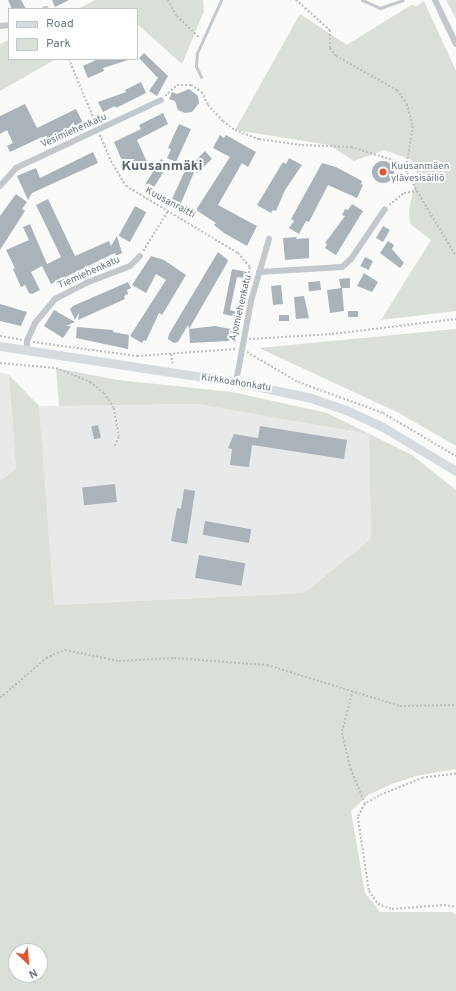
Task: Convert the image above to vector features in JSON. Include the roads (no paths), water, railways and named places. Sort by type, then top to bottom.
[{"type":"street","points":[[435,0],[456,44]]},
{"type":"street","name":"Vesimiehenkatu","points":[[0,186],[16,168],[161,100]]},
{"type":"street","points":[[259,272],[342,267],[352,259],[385,209]]},
{"type":"street","name":"Ajomiehenkatu","points":[[236,382],[259,272],[269,239]]},
{"type":"street","name":"Tiemiehenkatu","points":[[27,351],[27,341],[35,323],[56,299],[86,283],[130,266],[140,256]]},
{"type":"street","name":"Kirkkoahonkatu","points":[[0,346],[236,382],[281,391],[346,410],[411,442],[456,471]]},
{"type":"lane","points":[[201,78],[196,58],[202,40],[221,0]]},
{"type":"lane","points":[[362,0],[380,8],[403,0]]},
{"type":"place","name":"Kuusanmäen ylävesisäiliö","points":[[383,172]]},
{"type":"district","name":"Kuusanmäki","points":[[162,167]]}]
